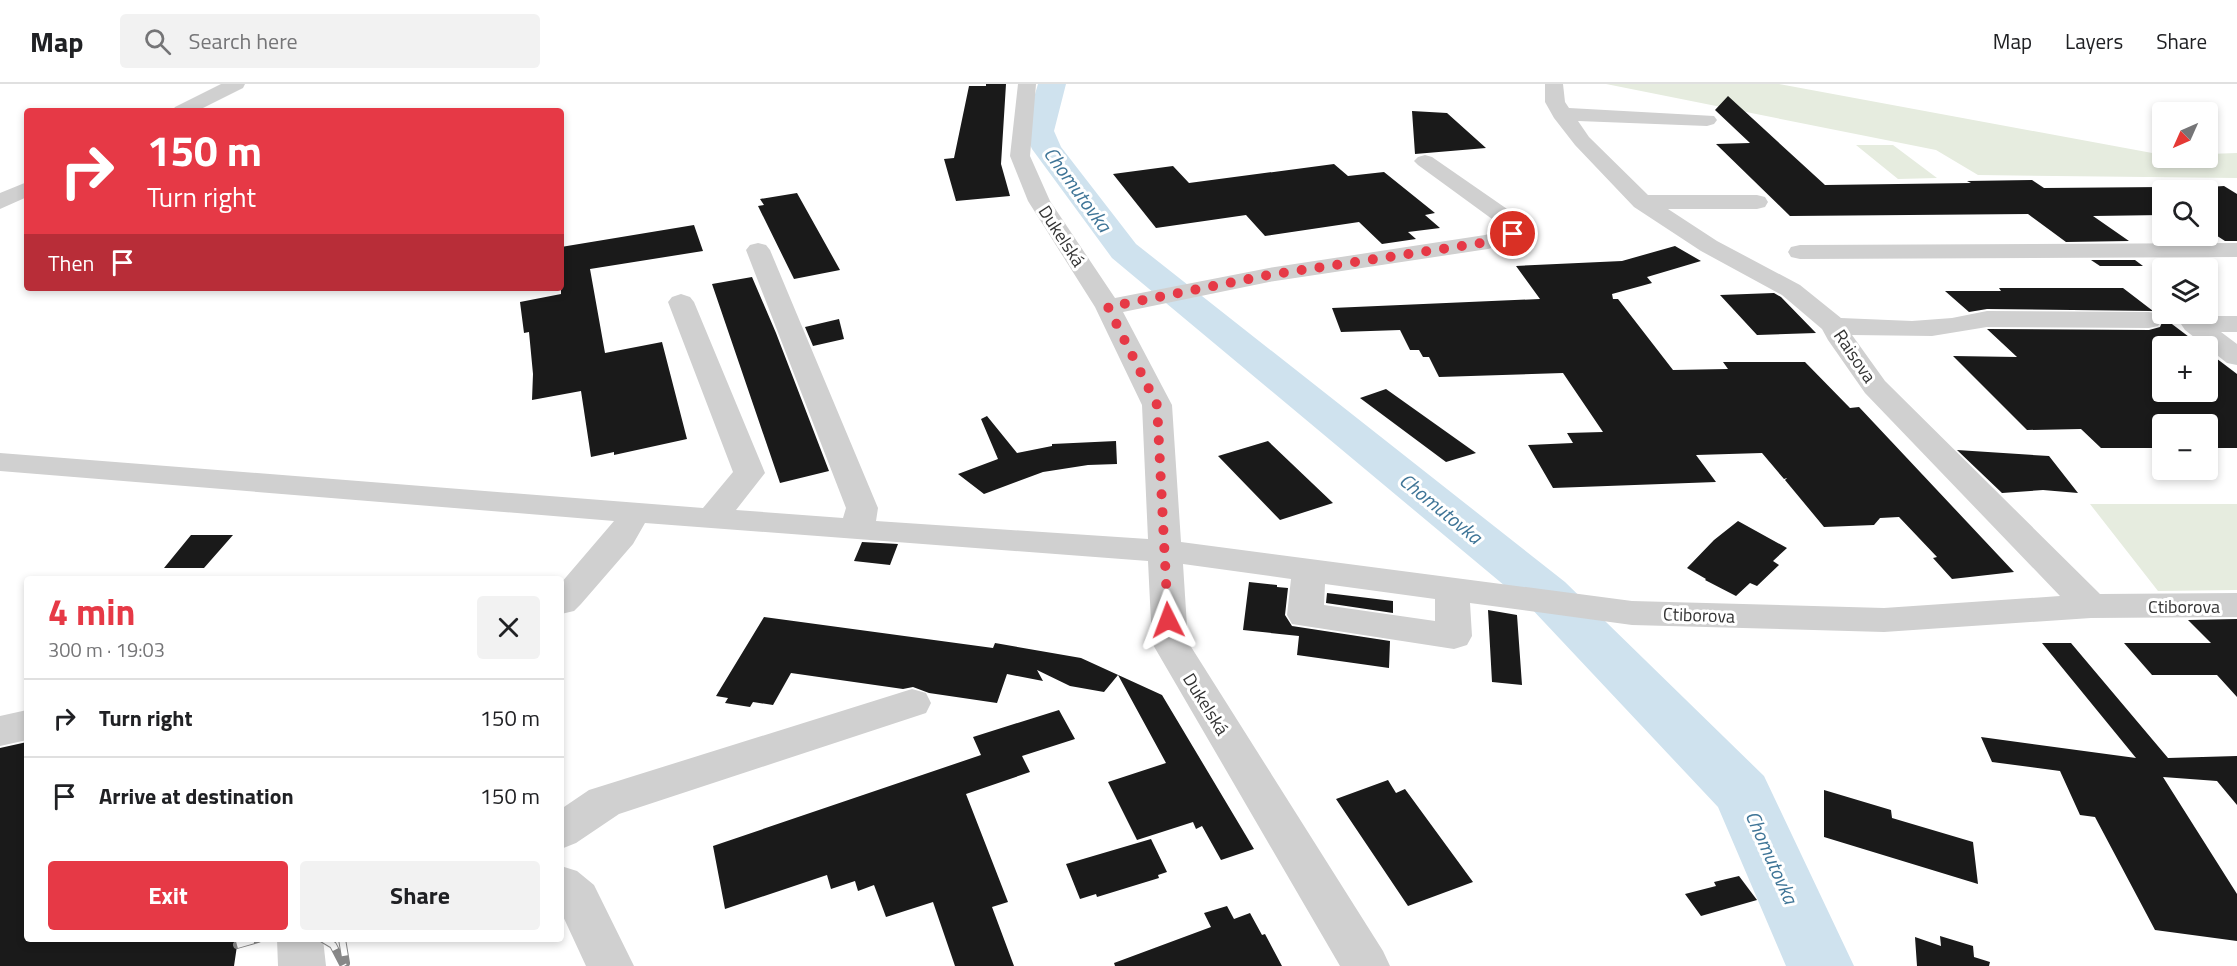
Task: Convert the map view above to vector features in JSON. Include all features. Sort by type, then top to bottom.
[{"type":"street","points":[[188,108],[236,84]]},
{"type":"street","name":"Dukelská","points":[[1027,84],[1020,156],[1039,201],[1108,307],[1157,405],[1170,644],[1366,966]]},
{"type":"street","name":"Raisova","points":[[1554,84],[1556,102],[1582,141],[1642,202],[1709,246],[1791,290],[1834,325],[1841,340],[1875,387],[2091,606]]},
{"type":"street","points":[[1562,114],[1707,120]]},
{"type":"street","points":[[1108,307],[1269,275],[1488,242],[1513,234],[1515,225],[1425,161]]},
{"type":"street","points":[[0,202],[24,190]]},
{"type":"street","points":[[1642,202],[1757,202]]},
{"type":"street","points":[[758,250],[862,508],[857,530]]},
{"type":"street","points":[[1800,252],[2237,250]]},
{"type":"street","points":[[681,302],[749,472],[711,519]]},
{"type":"street","points":[[1834,325],[1872,328],[1965,326],[1987,319],[2149,320]]},
{"type":"street","points":[[2237,324],[2194,324],[2237,357]]},
{"type":"street","points":[[0,462],[711,519],[1164,551]]},
{"type":"street","points":[[564,600],[570,596],[621,536],[635,513]]},
{"type":"street","name":"Ctiborova","points":[[1164,551],[1309,571],[1305,615],[1454,636],[1452,591],[1632,613],[1884,620],[2091,606],[2237,605]]},
{"type":"street","points":[[564,829],[604,802],[912,703]]},
{"type":"street","points":[[0,731],[24,725]]},
{"type":"street","points":[[564,887],[578,899],[610,966]]},
{"type":"street","points":[[300,942],[302,966]]},
{"type":"shaded area","points":[[1606,84],[1779,84],[2152,153],[2152,168],[2218,168],[2218,154],[2237,153],[2237,178],[1978,175],[1936,150]]},
{"type":"shaded area","points":[[1856,145],[1893,145],[1937,178],[1898,179]]},
{"type":"shaded area","points":[[2090,504],[2237,504],[2237,590],[2158,591]]},
{"type":"building","points":[[986,84],[1006,84],[1001,164],[1010,196],[956,201],[944,159],[954,158],[969,86],[986,86]]},
{"type":"building","points":[[1728,96],[1825,185],[2032,180],[2044,188],[2152,187],[2152,215],[2093,216],[2129,241],[2066,242],[2028,214],[1790,216],[1716,144],[1750,143],[1715,110]]},
{"type":"building","points":[[1412,111],[1447,113],[1486,148],[1415,154]]},
{"type":"building","points":[[1334,164],[1348,176],[1384,172],[1435,213],[1425,215],[1440,228],[1408,232],[1416,239],[1382,244],[1359,222],[1265,236],[1246,215],[1156,228],[1113,174],[1173,166],[1189,183]]},
{"type":"building","points":[[2218,186],[2224,186],[2237,194],[2237,241],[2225,241],[2218,236]]},
{"type":"building","points":[[797,193],[840,270],[794,279],[758,206],[764,205],[760,199]]},
{"type":"building","points":[[694,225],[703,251],[590,269],[605,353],[662,342],[687,439],[614,455],[614,452],[591,457],[581,391],[532,400],[533,374],[529,332],[524,333],[520,302],[561,294],[561,291],[564,291],[564,247]]},
{"type":"building","points":[[1675,246],[1701,261],[1647,277],[1652,283],[1612,294],[1613,299],[1618,299],[1673,370],[1728,369],[1723,362],[1805,362],[1850,408],[1859,407],[2014,572],[1952,579],[1933,558],[1937,557],[1899,517],[1880,518],[1874,525],[1824,527],[1785,480],[1787,478],[1784,479],[1762,453],[1696,455],[1716,482],[1553,488],[1528,445],[1573,443],[1567,433],[1603,432],[1563,373],[1439,377],[1429,357],[1423,357],[1419,350],[1410,350],[1400,330],[1341,332],[1332,308],[1540,299],[1516,266],[1622,261]]},
{"type":"building","points":[[2091,260],[2135,260],[2143,266],[2100,266]]},
{"type":"building","points":[[752,277],[829,471],[780,483],[712,284]]},
{"type":"building","points":[[1999,288],[2123,288],[2152,311],[1987,309],[1969,312],[1945,291],[2001,291]]},
{"type":"building","points":[[1774,293],[1781,297],[1816,333],[1757,335],[1720,295]]},
{"type":"building","points":[[839,319],[844,339],[813,346],[805,327]]},
{"type":"building","points":[[2161,324],[2172,324],[2188,336],[2152,336],[2152,402],[2218,402],[2218,360],[2237,374],[2237,448],[2218,448],[2218,414],[2152,414],[2152,448],[2101,448],[2081,429],[2027,430],[1953,356],[2017,357],[1987,329],[2149,330],[2160,327]]},
{"type":"building","points":[[1386,389],[1476,453],[1446,462],[1360,398]]},
{"type":"building","points":[[987,416],[1017,453],[1052,446],[1052,444],[1116,441],[1117,464],[1088,465],[1043,472],[984,494],[958,474],[998,459],[981,419]]},
{"type":"building","points":[[1268,441],[1333,503],[1280,520],[1218,456]]},
{"type":"building","points":[[1957,450],[2049,456],[2078,493],[2043,490],[2002,493]]},
{"type":"building","points":[[1738,521],[1787,548],[1773,561],[1779,565],[1757,586],[1750,583],[1736,596],[1687,568],[1714,540]]},
{"type":"building","points":[[191,535],[233,535],[204,568],[164,568]]},
{"type":"building","points":[[862,542],[898,544],[890,565],[854,561]]},
{"type":"building","points":[[1249,582],[1288,588],[1285,615],[1292,626],[1390,641],[1389,668],[1297,655],[1299,636],[1243,630]]},
{"type":"building","points":[[1327,593],[1393,601],[1393,613],[1326,603]]},
{"type":"building","points":[[1488,610],[1517,615],[1522,685],[1492,682]]},
{"type":"building","points":[[764,617],[993,648],[995,643],[1081,658],[1162,695],[1254,849],[1221,860],[1202,826],[1196,829],[1193,822],[1137,840],[1108,782],[1166,763],[1118,675],[1104,692],[1070,686],[1037,670],[1043,681],[1007,674],[997,703],[929,693],[913,687],[903,689],[791,673],[773,705],[753,702],[750,707],[725,703],[728,698],[716,696]]},
{"type":"building","points":[[2237,619],[2237,697],[2217,675],[2152,675],[2124,643],[2211,643],[2188,620]]},
{"type":"building","points":[[2042,643],[2071,643],[2168,758],[2237,756],[2237,805],[2217,781],[2163,777],[2237,894],[2237,941],[2155,930],[2095,817],[2080,815],[2060,771],[1992,762],[1981,737],[2136,758]]},
{"type":"building","points":[[1059,710],[1075,739],[1022,756],[1030,772],[966,794],[1008,902],[992,907],[1014,966],[955,966],[933,902],[886,917],[874,885],[858,891],[855,881],[831,889],[827,875],[725,909],[713,846],[981,755],[973,737]]},
{"type":"building","points":[[24,743],[24,942],[238,942],[234,966],[0,966],[0,748]]},
{"type":"building","points":[[1388,780],[1396,793],[1405,789],[1473,882],[1408,906],[1336,799]]},
{"type":"building","points":[[1824,790],[1891,810],[1892,818],[1973,842],[1978,884],[1824,837]]},
{"type":"building","points":[[1151,839],[1167,872],[1158,875],[1159,878],[1097,897],[1096,894],[1080,899],[1066,864]]},
{"type":"building","points":[[1739,876],[1757,900],[1701,916],[1685,894],[1716,886],[1714,882]]},
{"type":"building","points":[[1227,906],[1234,919],[1250,913],[1262,935],[1265,934],[1282,966],[1115,966],[1114,963],[1211,927],[1204,913]]},
{"type":"building","points":[[1940,936],[1973,946],[1974,957],[1990,962],[1989,966],[1917,966],[1915,937],[1941,946]]},
{"type":"waterway","name":"Chomutovka","points":[[1052,84],[1039,131],[1047,149],[1124,251],[1547,594],[1743,793],[1820,966]]},
{"type":"railway","points":[[237,945],[248,942]]},
{"type":"railway","points":[[328,942],[333,945],[344,966]]},
{"type":"railway","points":[[342,942],[346,963]]},
{"type":"route","points":[[1168,620],[1157,405],[1108,307],[1269,275],[1488,242],[1513,234]]}]
